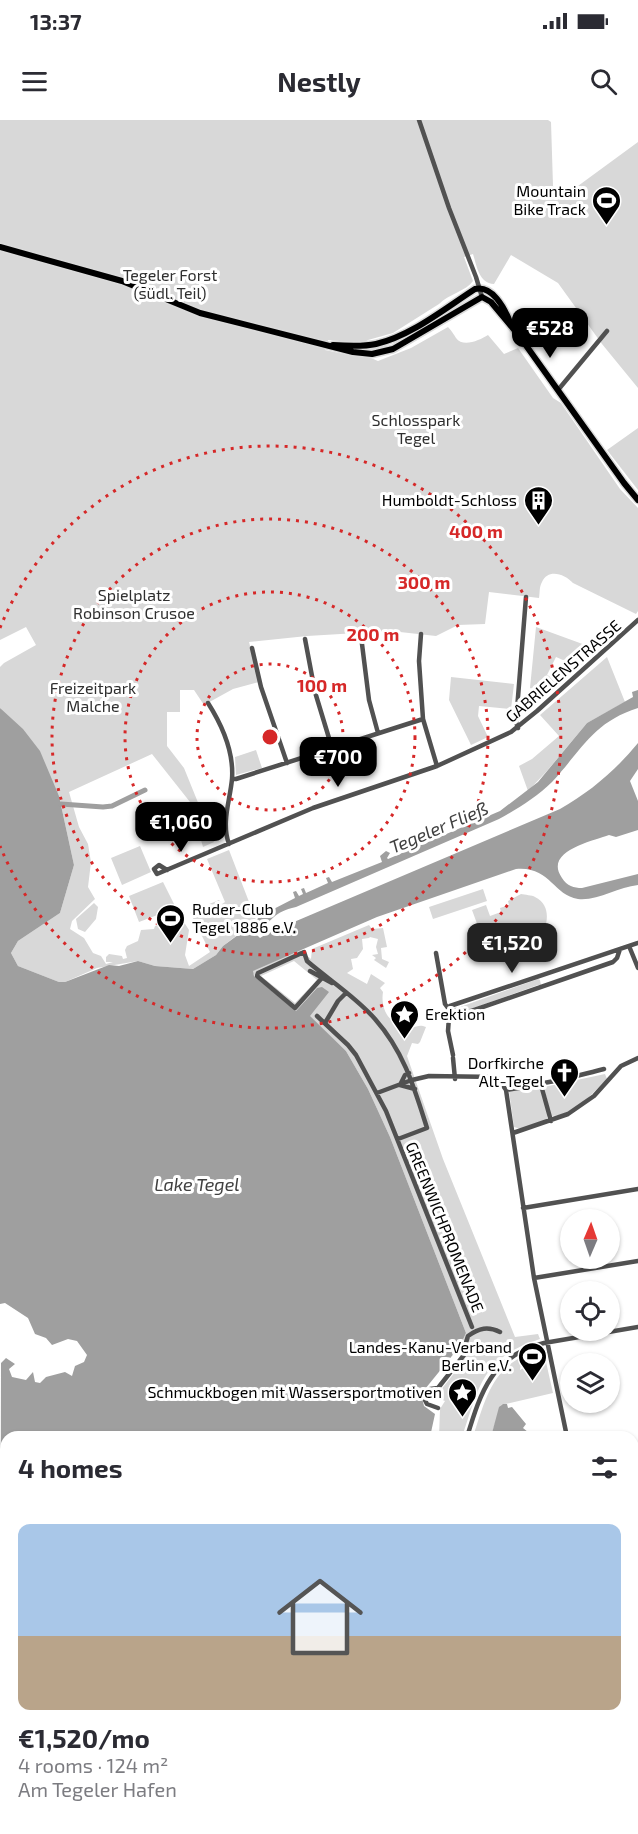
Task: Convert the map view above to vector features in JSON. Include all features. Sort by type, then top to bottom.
[{"type":"main road","points":[[0,247],[122,281],[200,313],[353,352],[372,354],[412,339],[482,297],[491,302],[516,332],[638,500]]},
{"type":"main road","points":[[324,345],[365,345],[388,340],[480,288],[486,289],[495,297],[516,332]]},
{"type":"street","points":[[419,120],[482,297]]},
{"type":"street","points":[[558,390],[607,331]]},
{"type":"street","points":[[518,728],[516,722],[526,597]]},
{"type":"street","name":"GABRIELENSTRASSE","points":[[167,870],[157,865],[154,870],[157,874],[167,870],[229,844],[313,808],[437,766],[518,728],[638,620]]},
{"type":"street","points":[[421,634],[419,661],[423,719],[437,766]]},
{"type":"street","points":[[361,636],[369,700],[378,733]]},
{"type":"street","points":[[305,639],[315,692],[332,748]]},
{"type":"street","points":[[252,648],[261,687],[287,763]]},
{"type":"street","points":[[208,703],[221,724],[230,756],[232,779],[225,823],[229,844]]},
{"type":"street","points":[[232,779],[423,719]]},
{"type":"street","points":[[448,1008],[638,943]]},
{"type":"street","points":[[629,946],[638,968]]},
{"type":"street","points":[[449,1017],[613,962],[620,948]]},
{"type":"street","name":"GREENWICHPROMENADE","points":[[321,979],[295,1008],[257,976],[258,973],[304,952],[312,970],[321,979],[337,986]]},
{"type":"street","points":[[436,953],[444,1004],[448,1008]]},
{"type":"street","name":"GREENWICHPROMENADE","points":[[312,970],[346,993],[376,1020],[397,1050],[409,1073],[427,1128],[398,1139]]},
{"type":"street","points":[[325,1023],[338,1001],[346,993]]},
{"type":"street","points":[[448,1008],[448,1027],[456,1077]]},
{"type":"street","name":"GREENWICHPROMENADE","points":[[318,1016],[348,1045],[363,1066],[377,1094],[398,1139],[473,1329]]},
{"type":"street","points":[[513,1133],[551,1121],[578,1108],[594,1096],[623,1065],[638,1058]]},
{"type":"street","points":[[500,1082],[516,1085],[546,1082],[604,1069]]},
{"type":"street","points":[[506,1090],[605,1072],[612,1077]]},
{"type":"street","points":[[400,1084],[405,1075],[409,1073]]},
{"type":"street","points":[[377,1094],[400,1084],[429,1076],[497,1077],[506,1090],[534,1278],[566,1431]]},
{"type":"street","points":[[400,1084],[415,1089]]},
{"type":"street","points":[[541,1085],[551,1121]]},
{"type":"street","points":[[523,1208],[638,1189]]},
{"type":"street","points":[[534,1278],[638,1261]]},
{"type":"street","points":[[469,1431],[484,1388],[494,1372],[518,1352],[548,1342],[638,1328]]},
{"type":"street","name":"GREENWICHPROMENADE","points":[[473,1329],[492,1329],[500,1332]]},
{"type":"street","name":"GREENWICHPROMENADE","points":[[438,1408],[432,1408],[427,1404],[424,1398],[425,1393],[430,1389],[438,1388],[464,1355],[465,1341],[473,1329]]},
{"type":"green space","points":[[0,120],[548,120],[551,122],[553,186],[567,194],[638,142],[638,388],[602,344],[558,283],[511,255],[494,284],[485,281],[482,277],[473,254],[464,257],[473,281],[466,287],[393,333],[363,343],[328,340],[325,350],[366,356],[378,361],[411,348],[448,327],[459,341],[467,343],[488,335],[504,354],[518,348],[553,398],[561,403],[620,489],[638,508],[638,611],[636,614],[573,583],[566,577],[552,574],[542,582],[539,598],[489,592],[485,624],[458,625],[436,636],[391,631],[249,642],[259,682],[233,689],[204,705],[194,690],[180,690],[180,712],[167,712],[167,746],[184,768],[214,842],[203,847],[190,802],[152,754],[69,792],[79,827],[88,844],[91,862],[88,887],[95,899],[72,921],[70,929],[84,938],[93,953],[101,956],[106,964],[113,962],[106,962],[109,954],[122,956],[123,959],[127,958],[125,950],[127,946],[138,941],[141,930],[154,929],[155,926],[180,916],[189,930],[185,955],[189,966],[210,952],[190,912],[219,900],[222,904],[225,902],[207,859],[229,850],[256,920],[246,932],[241,932],[223,946],[216,955],[193,969],[155,966],[138,961],[97,968],[65,982],[59,982],[18,966],[11,953],[18,941],[60,913],[74,865],[59,796],[51,780],[0,708],[0,667],[36,645],[26,627],[0,640]]},
{"type":"green space","points":[[638,428],[638,490],[607,450]]},
{"type":"green space","points":[[536,627],[599,650],[579,667],[556,657],[547,675],[562,682],[546,696],[530,688]]},
{"type":"green space","points":[[607,657],[625,702],[587,723],[528,791],[519,766],[532,759],[559,736],[540,715]]},
{"type":"green space","points":[[451,677],[514,684],[511,709],[479,706],[478,716],[488,737],[471,745],[449,700]]},
{"type":"green space","points":[[256,750],[262,768],[236,775],[235,757]]},
{"type":"green space","points":[[140,846],[151,872],[122,885],[111,858]]},
{"type":"green space","points":[[163,882],[176,908],[139,922],[129,896]]},
{"type":"green space","points":[[483,889],[487,901],[433,919],[429,907]]},
{"type":"green space","points":[[521,894],[534,896],[544,906],[547,917],[540,939],[533,935],[529,941],[523,943],[518,941],[503,948],[500,940],[494,942],[492,937],[483,940],[472,910],[486,905],[490,916],[501,912],[500,908],[509,905],[508,901]]},
{"type":"green space","points":[[94,903],[98,907],[96,919],[85,932],[78,929],[76,919]]},
{"type":"green space","points":[[369,925],[372,929],[383,928],[387,947],[381,948],[382,959],[389,962],[386,968],[374,960],[376,958],[372,955],[378,954],[376,947],[378,939],[370,937],[362,939],[363,949],[357,958],[351,959],[353,969],[347,973],[367,984],[371,974],[385,983],[380,988],[383,992],[383,1005],[388,1017],[393,1021],[404,1027],[426,1027],[420,1042],[412,1043],[407,1056],[443,1159],[515,1337],[538,1334],[540,1339],[521,1346],[495,1364],[479,1388],[464,1431],[439,1431],[440,1409],[445,1401],[440,1399],[440,1391],[463,1362],[460,1346],[466,1333],[390,1137],[368,1089],[346,1051],[309,1016],[317,988],[296,1011],[252,973],[254,969],[300,950],[311,959],[312,949]],"holes":[[[294,961],[317,980],[295,1003],[261,976]]]},
{"type":"green space","points":[[538,979],[541,985],[454,1015],[452,1008]]},
{"type":"green space","points":[[605,1074],[607,1079],[582,1103],[567,1112],[551,1116],[544,1087]]},
{"type":"green space","points":[[540,1087],[548,1115],[546,1120],[521,1129],[514,1127],[509,1091]]},
{"type":"green space","points":[[544,1349],[545,1355],[521,1363],[520,1370],[546,1362],[553,1393],[501,1405],[493,1431],[475,1431],[488,1393],[495,1381],[503,1371],[527,1354]]},
{"type":"water","name":"Lake Tegel","points":[[638,690],[638,708],[610,721],[599,729],[552,782],[520,807],[499,819],[282,912],[256,934],[260,938],[560,809],[602,780],[638,743],[638,769],[630,781],[638,801],[638,830],[616,837],[609,835],[582,844],[564,854],[559,861],[558,869],[564,881],[576,888],[638,874],[638,885],[593,898],[578,899],[563,892],[537,872],[516,869],[377,917],[253,971],[254,976],[296,1011],[317,988],[322,987],[329,992],[310,1016],[346,1051],[368,1089],[390,1137],[466,1333],[460,1346],[421,1394],[424,1406],[435,1414],[431,1431],[1,1431],[1,1363],[6,1358],[15,1364],[9,1369],[12,1377],[26,1380],[33,1372],[35,1382],[40,1383],[46,1377],[65,1372],[72,1376],[75,1366],[84,1362],[87,1355],[77,1341],[68,1339],[52,1345],[46,1338],[35,1334],[28,1318],[5,1303],[0,1304],[0,708],[23,729],[40,751],[59,796],[74,865],[60,913],[18,941],[11,953],[18,966],[59,982],[65,982],[109,965],[119,966],[138,961],[155,966],[193,969],[216,955],[223,946],[242,932],[246,932],[260,916],[295,898],[293,892],[296,891],[299,896],[303,894],[301,889],[304,888],[306,893],[328,883],[326,878],[329,877],[332,882],[382,862],[380,856],[386,851],[390,853],[388,859],[500,811],[538,782],[587,723],[633,697],[632,692]]},
{"type":"water","points":[[507,1404],[508,1408],[512,1407],[526,1424],[523,1428],[527,1431],[493,1431],[499,1407]]},
{"type":"waterway","points":[[61,804],[112,806],[145,790]]},
{"type":"place","name":"Mountain Bike Track","points":[[607,226]]},
{"type":"place","name":"Humboldt-Schloss","points":[[538,526]]},
{"type":"place","name":"Ruder-Club Tegel 1886 e.V.","points":[[171,944]]},
{"type":"place","name":"Erektion","points":[[404,1040]]},
{"type":"place","name":"Dorfkirche Alt-Tegel","points":[[565,1098]]},
{"type":"place","name":"Landes-Kanu-Verband Berlin e.V.","points":[[533,1382]]},
{"type":"place","name":"Schmuckbogen mit Wassersportmotiven","points":[[463,1418]]},
{"type":"park label","name":"Tegeler Forst (südl. Teil)","points":[[170,284]]},
{"type":"park label","name":"Schlosspark Tegel","points":[[416,429]]},
{"type":"park label","name":"Spielplatz Robinson Crusoe","points":[[134,604]]},
{"type":"park label","name":"Freizeitpark Malche","points":[[93,697]]},
{"type":"water label","name":"Tegeler Fließ","points":[[439,828]]}]
